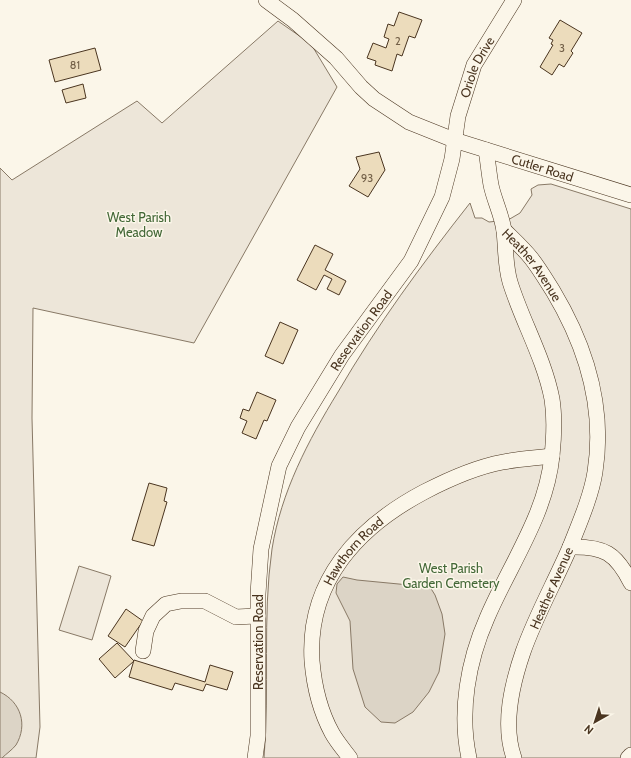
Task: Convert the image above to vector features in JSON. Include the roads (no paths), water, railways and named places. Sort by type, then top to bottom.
[{"type":"street","points":[[266,0],[293,20],[336,58],[361,87],[374,99],[408,122],[454,140]]},
{"type":"street","name":"Oriole Drive","points":[[454,140],[458,116],[474,65],[514,0]]},
{"type":"street","name":"Cutler Road","points":[[454,140],[631,195]]},
{"type":"street","name":"Reservation Road","points":[[255,758],[258,736],[258,616],[261,549],[279,466],[298,427],[342,355],[411,261],[442,197],[452,159],[454,140]]},
{"type":"street","points":[[486,150],[491,185],[504,230]]},
{"type":"street","name":"Heather Avenue","points":[[469,758],[465,738],[464,706],[477,647],[487,618],[527,540],[549,477],[554,426],[552,398],[540,358],[509,280],[504,230]]},
{"type":"street","name":"Heather Avenue","points":[[504,230],[532,259],[565,312],[580,343],[592,383],[596,408],[597,445],[595,473],[570,547],[527,640],[515,675],[510,704],[509,732],[514,758]]},
{"type":"street","name":"Hawthorn Road","points":[[350,758],[332,734],[320,705],[313,678],[311,644],[316,611],[327,581],[339,563],[361,536],[384,516],[442,482],[502,462],[552,456]]},
{"type":"street","points":[[570,547],[592,547],[605,552],[622,566],[631,583]]},
{"type":"street","points":[[143,651],[146,631],[153,616],[166,604],[181,601],[205,601],[236,617],[258,616]]},
{"type":"street","points":[[628,758],[631,755]]},
{"type":"park label","name":"West Parish Meadow","points":[[139,224]]},
{"type":"park label","name":"West Parish Garden Cemetery","points":[[451,576]]}]
